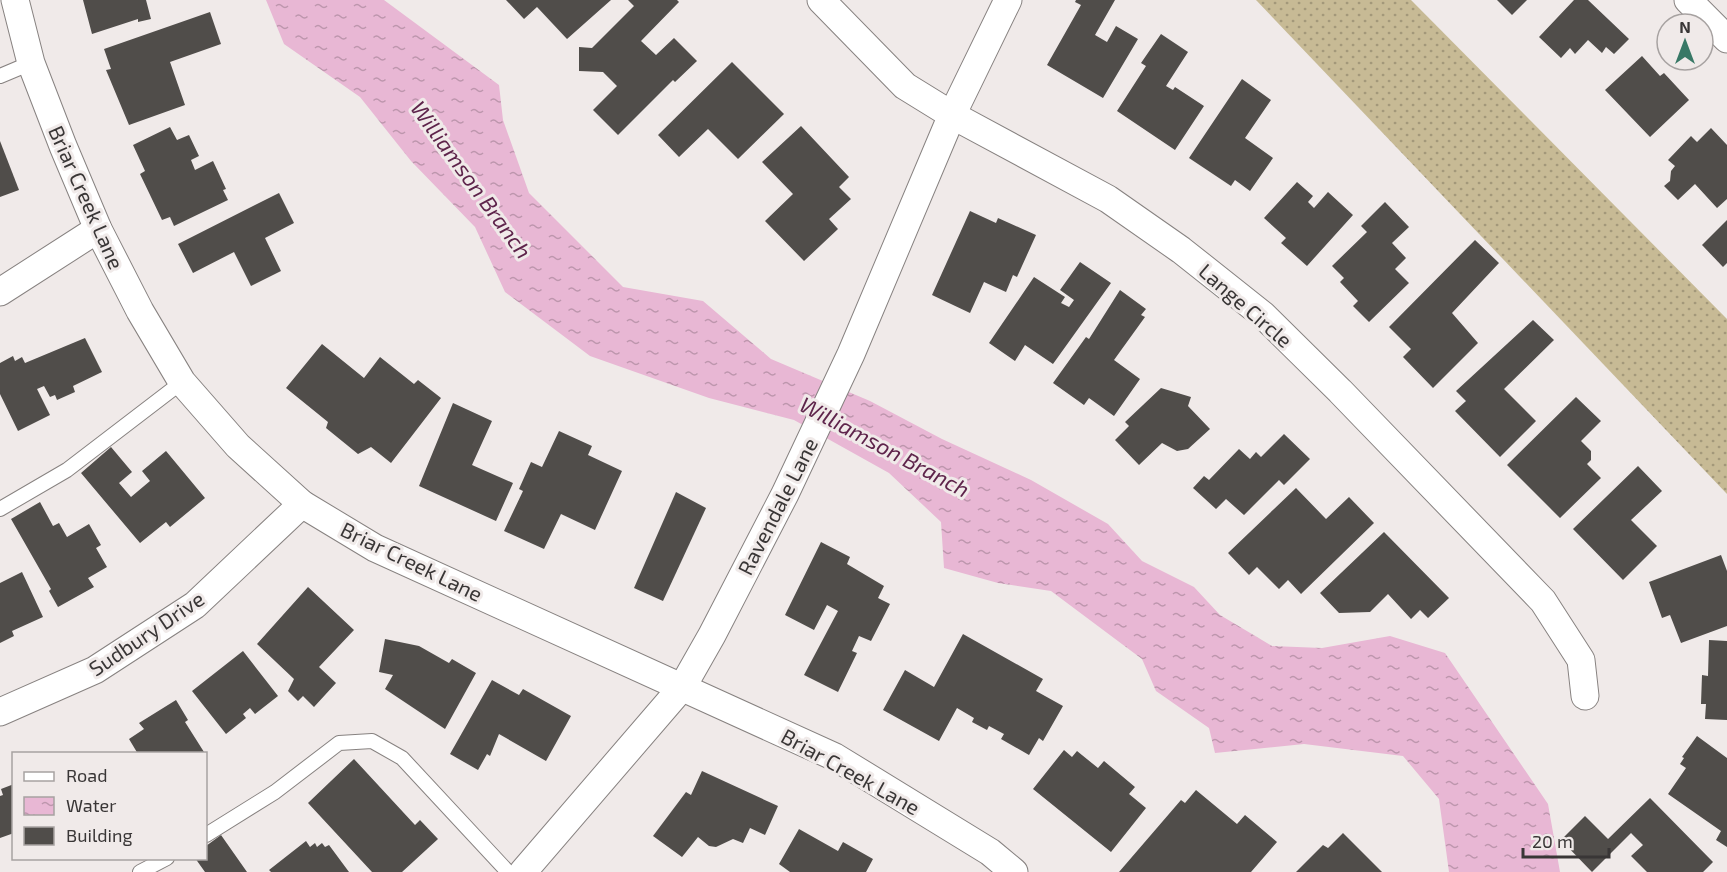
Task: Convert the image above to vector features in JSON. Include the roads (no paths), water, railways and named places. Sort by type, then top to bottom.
[{"type":"street","name":"Briar Creek Lane","points":[[15,0],[31,63],[98,229],[140,311],[182,382],[238,446],[302,504],[375,548],[835,757],[990,852],[1014,872]]},
{"type":"street","name":"Lange Circle","points":[[821,0],[905,86],[952,115],[1108,199],[1181,250],[1263,315],[1543,601],[1581,660],[1585,696]]},
{"type":"street","name":"Ravendale Lane","points":[[523,872],[567,824],[683,686],[785,494],[851,354],[952,115],[1008,0]]},
{"type":"street","points":[[1688,0],[1727,39]]},
{"type":"street","points":[[0,291],[98,229]]},
{"type":"street","name":"Sudbury Drive","points":[[0,712],[95,670],[195,605],[302,504]]},
{"type":"lane","points":[[0,76],[31,63]]},
{"type":"lane","points":[[0,509],[67,470],[182,382]]},
{"type":"lane","points":[[207,834],[274,792],[339,743],[372,741],[402,758],[508,872]]},
{"type":"lane","points":[[140,872],[163,860]]},
{"type":"water","name":"Williamson Branch","points":[[266,0],[384,0],[499,85],[503,120],[529,193],[623,287],[703,301],[771,359],[870,401],[942,439],[1031,480],[1108,524],[1142,561],[1194,587],[1220,615],[1272,646],[1322,648],[1390,636],[1445,653],[1548,804],[1560,872],[1449,872],[1439,799],[1403,756],[1304,744],[1215,753],[1209,728],[1156,691],[1142,659],[1051,591],[998,583],[944,568],[941,522],[889,473],[794,420],[709,398],[590,356],[505,292],[475,227],[411,161],[360,97],[284,44]]}]
